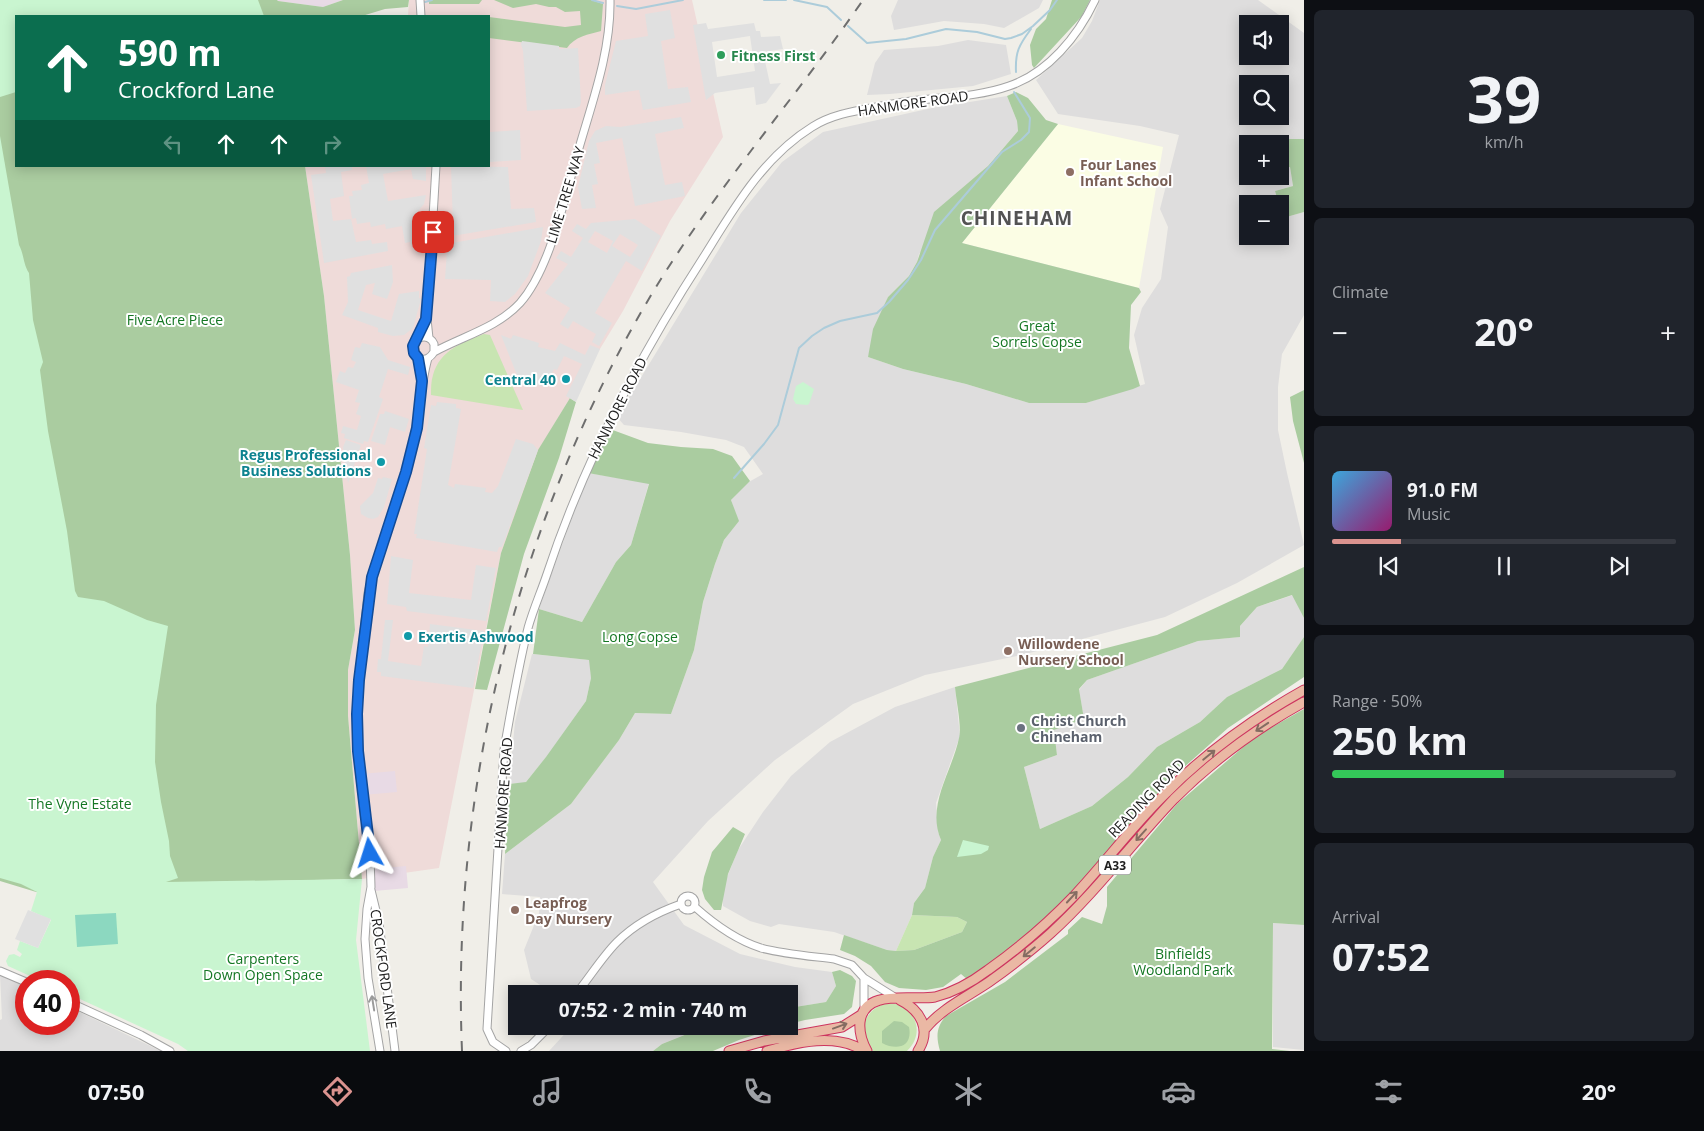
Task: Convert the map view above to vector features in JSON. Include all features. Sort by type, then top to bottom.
[{"type":"highway","name":"READING ROAD","points":[[897,998],[931,997],[957,990],[1002,960],[1033,935],[1065,905],[1153,807],[1182,778],[1228,739],[1304,688]]},
{"type":"highway","points":[[1293,696],[1304,694]]},
{"type":"highway","name":"READING ROAD","points":[[925,1028],[938,1014],[988,983],[1061,923],[1175,799],[1213,764],[1263,726],[1304,702]]},
{"type":"highway","points":[[897,998],[917,1012],[925,1028]]},
{"type":"highway","name":"A33","points":[[729,1051],[764,1041],[842,1027],[862,1014],[871,1004],[878,1000],[897,998]]},
{"type":"highway","points":[[862,1014],[859,1028],[866,1051]]},
{"type":"highway","name":"A33","points":[[918,1051],[924,1038],[925,1028]]},
{"type":"highway","points":[[767,1051],[827,1040],[842,1041],[866,1051]]},
{"type":"street","name":"LIME TREE WAY","points":[[434,352],[480,331],[510,312],[526,295],[539,274],[560,214],[601,70],[608,33],[610,0]]},
{"type":"street","name":"HANMORE ROAD","points":[[506,1051],[493,1042],[487,1029],[504,750],[509,718],[529,628],[554,552],[582,480],[640,360],[740,199],[763,170],[791,142],[816,125],[855,111],[910,101],[993,91],[1020,82],[1050,60],[1069,42],[1095,0]]},
{"type":"street","points":[[426,319],[413,346],[414,353],[418,358],[422,359],[428,358],[434,352],[426,319],[436,167]]},
{"type":"street","points":[[418,338],[422,337],[431,340]]},
{"type":"street","name":"LIME TREE WAY","points":[[431,340],[449,344]]},
{"type":"street","name":"CROCKFORD LANE","points":[[418,358],[422,381]]},
{"type":"street","name":"CROCKFORD LANE","points":[[395,1051],[380,929],[371,887],[370,853],[358,751],[357,719],[359,680],[372,577],[410,457],[417,428],[422,381],[428,358]]},
{"type":"street","name":"CROCKFORD LANE","points":[[371,887],[365,939],[368,978],[380,1051]]},
{"type":"street","points":[[681,904],[683,898],[690,896],[695,900],[695,907]]},
{"type":"street","points":[[681,904],[687,910],[692,910],[695,907]]},
{"type":"street","points":[[583,985],[618,942],[641,923],[681,904]]},
{"type":"street","points":[[695,907],[725,931],[761,948],[840,960],[852,965],[864,978],[897,998]]},
{"type":"street","points":[[0,970],[15,977]]},
{"type":"street","points":[[862,1014],[864,978]]},
{"type":"street","points":[[80,1007],[141,1035],[170,1051]]},
{"type":"street","points":[[521,1051],[531,1046],[541,1035]]},
{"type":"shaded area","points":[[277,0],[343,0],[323,7]]},
{"type":"shaded area","points":[[409,0],[692,0],[723,137],[670,221],[623,311],[539,449],[501,553],[439,868],[362,879],[348,716],[348,670],[355,630],[350,555],[324,296],[305,167],[490,167],[490,15],[408,15]]},
{"type":"shaded area","points":[[898,0],[1043,0],[1039,8],[1004,28],[984,24],[944,21],[894,30],[891,16]]},
{"type":"shaded area","points":[[1100,0],[1258,0],[1279,15],[1239,15],[1239,65],[1289,65],[1289,22],[1304,33],[1304,139],[1289,139],[1289,135],[1239,135],[1239,185],[1289,185],[1290,167],[1293,186],[1275,191],[1276,195],[1239,195],[1239,245],[1289,245],[1289,216],[1304,212],[1304,315],[1282,354],[1278,387],[1278,430],[1304,545],[1237,583],[1165,617],[1022,655],[925,675],[853,704],[775,760],[708,821],[653,882],[684,925],[740,954],[795,967],[832,972],[836,986],[826,1002],[798,1007],[798,985],[540,985],[531,979],[524,950],[539,913],[540,897],[502,894],[505,854],[571,804],[619,740],[635,713],[671,714],[694,650],[703,602],[715,564],[724,540],[738,521],[731,500],[747,483],[763,474],[744,447],[726,440],[624,425],[617,417],[741,213],[782,162],[823,132],[932,108],[1007,96],[1017,121],[1018,131],[919,254],[909,276],[888,297],[868,357],[903,369],[966,384],[1029,403],[1086,403],[1145,384],[1134,335],[1142,308],[1161,279],[1168,227],[1160,209],[1179,135],[1140,126],[1058,114],[1036,80],[1082,38],[1092,21]]},
{"type":"shaded area","points":[[670,10],[675,38],[661,41],[668,89],[688,87],[691,102],[643,110],[639,90],[605,95],[605,85],[616,41],[648,36],[645,14]]},
{"type":"shaded area","points":[[706,23],[708,29],[754,23],[756,31],[760,31],[761,37],[780,36],[783,49],[763,52],[770,84],[781,83],[766,103],[756,105],[754,87],[715,93],[706,100],[693,25]],"holes":[[[750,36],[755,71],[717,77],[712,42]]]},
{"type":"shaded area","points":[[968,40],[1006,45],[1011,74],[973,86],[867,95],[875,63],[884,50],[938,46]]},
{"type":"shaded area","points":[[522,41],[559,46],[559,49],[578,48],[580,106],[576,108],[527,111]]},
{"type":"shaded area","points":[[681,117],[684,128],[655,134],[665,185],[682,182],[685,196],[635,206],[622,138],[596,143],[600,163],[594,164],[598,184],[592,185],[596,208],[582,209],[578,187],[589,141],[595,131],[606,126],[620,127]]},
{"type":"shaded area","points":[[1058,124],[1163,147],[1139,288],[962,243]]},
{"type":"shaded area","points":[[520,130],[521,160],[490,162],[490,132]]},
{"type":"shaded area","points":[[325,167],[352,167],[352,170],[341,172],[344,196],[330,199],[333,221],[351,219],[356,242],[371,240],[372,244],[387,242],[388,251],[324,263],[311,175],[326,173]]},
{"type":"shaded area","points":[[366,167],[426,167],[426,181],[413,179],[411,169],[383,174],[388,201],[426,195],[424,204],[414,216],[414,221],[419,221],[421,238],[415,239],[415,245],[411,245],[410,242],[405,243],[402,226],[386,229],[385,224],[371,227],[370,222],[357,224],[356,218],[352,219],[349,196],[353,196],[352,191],[362,190],[361,185],[369,183]]},
{"type":"shaded area","points":[[451,167],[508,167],[511,209],[534,208],[536,222],[458,235],[452,235],[450,231],[453,226]]},
{"type":"shaded area","points":[[635,219],[661,236],[642,271],[626,261],[595,313],[612,323],[599,346],[592,342],[596,334],[573,321],[568,329],[560,324],[570,308],[545,293],[568,264],[556,258],[561,251],[571,257],[583,238],[572,231],[577,224],[586,229],[591,223]],"holes":[[[595,231],[613,241],[607,253],[588,242]],[[620,234],[638,245],[630,257],[612,246]]]},
{"type":"shaded area","points":[[543,227],[541,241],[528,276],[515,294],[505,302],[490,301],[491,280],[445,279],[447,251],[452,243]]},
{"type":"shaded area","points":[[392,265],[393,282],[387,299],[372,294],[375,283],[366,285],[358,310],[391,321],[399,294],[419,291],[419,298],[421,299],[413,328],[404,335],[393,336],[378,332],[378,328],[342,315],[348,302],[347,277],[351,273]]},
{"type":"shaded area","points":[[501,335],[511,339],[513,335],[539,343],[538,347],[555,351],[560,343],[585,355],[590,345],[600,349],[576,402],[566,396],[582,364],[564,356],[557,370],[554,369],[545,387],[519,380]]},
{"type":"shaded area","points":[[362,343],[380,347],[388,360],[410,367],[408,375],[388,369],[379,397],[383,399],[368,442],[364,441],[363,444],[344,438],[345,434],[341,433],[343,426],[357,430],[361,416],[356,414],[360,403],[355,402],[359,390],[336,382],[340,371],[345,373],[348,367],[353,368],[356,362],[351,360],[355,347],[360,348]]},
{"type":"shaded area","points":[[437,402],[456,404],[456,408],[461,409],[448,485],[454,488],[455,484],[486,488],[485,492],[492,493],[498,486],[516,439],[533,444],[538,450],[502,547],[499,547],[497,552],[416,538],[417,534],[414,534],[427,449],[424,448],[431,405],[436,406]]},
{"type":"shaded area","points":[[385,411],[409,419],[405,432],[390,427],[385,445],[371,441],[380,414],[384,414]]},
{"type":"shaded area","points":[[346,440],[361,445],[348,483],[343,447]]},
{"type":"shaded area","points":[[588,473],[649,483],[631,545],[616,562],[582,622],[539,609]]},
{"type":"shaded area","points":[[383,477],[392,479],[384,507],[378,517],[368,518],[361,514],[360,506],[373,493],[378,478],[382,479]]},
{"type":"shaded area","points":[[391,556],[413,560],[409,593],[471,600],[476,565],[496,568],[486,621],[407,611],[406,607],[387,604]]},
{"type":"shaded area","points":[[1293,595],[1304,618],[1304,637],[1282,669],[1227,697],[1200,722],[1157,747],[1128,777],[1092,806],[1040,829],[1024,767],[1057,755],[1054,730],[1084,719],[1079,690],[1087,680],[1198,641],[1239,637],[1240,626],[1257,607]]},
{"type":"shaded area","points":[[385,620],[393,620],[388,661],[421,666],[424,646],[428,647],[430,624],[484,631],[473,688],[381,676],[381,672],[377,672],[378,659],[381,659]]},
{"type":"shaded area","points":[[532,654],[590,660],[591,678],[586,701],[548,755],[525,783],[509,784],[515,722]]},
{"type":"shaded area","points":[[955,687],[960,736],[936,803],[938,832],[941,840],[933,857],[925,888],[914,903],[912,915],[896,951],[887,950],[834,932],[779,924],[771,927],[750,921],[723,906],[723,887],[738,850],[763,812],[791,776],[830,742],[895,707]]},
{"type":"shaded area","points":[[395,771],[397,792],[363,795],[361,774]]},
{"type":"shaded area","points":[[406,866],[408,888],[374,891],[372,869]]},
{"type":"shaded area","points":[[28,910],[51,919],[38,948],[15,939]]},
{"type":"shaded area","points":[[1273,923],[1304,925],[1304,1050],[1273,1047]]},
{"type":"shaded area","points":[[0,974],[15,982],[15,1035],[80,1035],[80,1012],[161,1051],[0,1051],[0,1020],[2,1019]]},
{"type":"shaded area","points":[[564,1035],[684,1035],[662,1044],[653,1051],[549,1051]]},
{"type":"green space","name":"Five Acre Piece","points":[[0,0],[277,0],[323,7],[343,0],[409,0],[408,7],[385,9],[365,15],[15,15],[15,167],[305,167],[324,296],[350,555],[355,630],[348,670],[348,716],[362,879],[110,884],[46,895],[0,881]]},
{"type":"green space","points":[[0,0],[258,0],[264,15],[15,15],[15,92],[0,97]]},
{"type":"green space","points":[[429,0],[482,0],[479,4],[429,4]]},
{"type":"green space","points":[[494,0],[591,0],[603,4],[601,31],[578,39],[567,48],[490,38],[490,17],[565,27],[581,25],[580,11],[565,12],[556,7],[536,4],[513,8]]},
{"type":"green space","points":[[1052,0],[1090,0],[1082,16],[1034,68],[1030,45],[1036,29],[1046,19]]},
{"type":"green space","name":"Great Sorrels Copse","points":[[1016,92],[1028,98],[1046,120],[1058,124],[962,243],[1139,288],[1141,292],[1131,305],[1129,348],[1140,386],[1133,389],[1086,403],[1029,403],[966,384],[903,369],[868,357],[873,329],[888,297],[909,276],[917,262],[934,212],[988,166],[1018,131],[1017,121],[1007,96]]},
{"type":"green space","points":[[0,136],[19,245],[29,273],[33,320],[43,362],[40,370],[48,431],[67,531],[75,591],[78,597],[104,601],[147,620],[168,626],[156,705],[155,762],[170,856],[178,878],[166,882],[362,879],[356,940],[370,1051],[188,1051],[178,1044],[80,999],[80,970],[17,970],[8,966],[6,961],[9,955],[14,954],[20,957],[22,954],[17,950],[20,941],[38,948],[51,920],[31,911],[37,892],[21,884],[0,878]]},
{"type":"green space","points":[[1289,139],[1304,139],[1304,212],[1289,216],[1289,195],[1276,195],[1275,191],[1293,186]]},
{"type":"green space","points":[[484,334],[490,335],[523,410],[431,395],[432,377],[441,359],[453,348]]},
{"type":"green space","points":[[803,382],[814,389],[807,405],[796,404],[793,399],[796,386]]},
{"type":"green space","points":[[1304,390],[1304,463],[1293,421],[1290,397]]},
{"type":"green space","points":[[570,398],[576,402],[559,458],[524,554],[487,690],[475,689],[501,553],[538,450]]},
{"type":"green space","name":"Long Copse","points":[[610,429],[648,443],[713,449],[732,456],[750,481],[731,500],[739,521],[724,540],[715,564],[703,602],[694,650],[671,714],[635,713],[619,740],[571,804],[505,854],[509,784],[526,782],[546,757],[586,701],[591,678],[589,660],[533,654],[539,609],[582,622],[616,562],[631,545],[649,484],[588,473]]},
{"type":"green space","points":[[1304,567],[1304,618],[1292,595],[1257,607],[1240,626],[1240,637],[1198,641],[1087,680],[1079,689],[1084,719],[1054,730],[1057,755],[1024,767],[1040,829],[1092,806],[1128,777],[1157,747],[1200,722],[1227,697],[1282,669],[1304,637],[1304,677],[1228,728],[1173,777],[1072,895],[1022,939],[968,980],[961,974],[943,987],[926,990],[899,988],[885,982],[871,966],[855,956],[840,950],[844,935],[887,950],[914,950],[962,932],[967,922],[957,917],[912,915],[914,903],[925,888],[933,857],[941,840],[936,814],[938,801],[956,751],[960,733],[955,687],[1157,635]]},
{"type":"green space","name":"Binfields Woodland Park","points":[[1304,709],[1304,925],[1273,923],[1272,1049],[1290,1051],[940,1051],[938,1032],[940,1024],[946,1016],[1005,982],[1068,934],[1068,930],[1082,917],[1102,924],[1107,906],[1107,887],[1177,804],[1256,736]]},
{"type":"green space","points":[[733,827],[745,834],[728,874],[721,910],[714,910],[705,899],[702,890],[704,877],[712,852]]},
{"type":"green space","points":[[963,840],[989,846],[988,850],[981,854],[957,857]]},
{"type":"green space","points":[[116,913],[118,944],[77,947],[75,915]]},
{"type":"green space","points":[[912,915],[957,917],[967,922],[962,932],[914,950],[896,951]]},
{"type":"green space","points":[[840,970],[852,976],[856,981],[852,1007],[844,1014],[798,1022],[798,1007],[826,1002],[836,986],[832,972]]},
{"type":"green space","points":[[887,1003],[896,1004],[904,1008],[915,1020],[917,1027],[916,1035],[907,1051],[873,1051],[864,1037],[863,1030],[868,1016],[879,1006]]},
{"type":"green space","points":[[894,1021],[902,1022],[909,1027],[909,1039],[898,1047],[882,1043],[882,1031]]},
{"type":"green space","points":[[684,1035],[755,1035],[713,1051],[653,1051],[662,1044]]},
{"type":"waterway","points":[[425,2],[432,0]]},
{"type":"waterway","points":[[592,0],[603,3]]},
{"type":"waterway","points":[[617,6],[636,9],[683,0]]},
{"type":"waterway","points":[[764,0],[786,0]]},
{"type":"waterway","points":[[794,0],[827,7],[841,20]]},
{"type":"waterway","points":[[848,26],[867,43],[906,39],[946,29],[977,32],[1005,39],[1022,34],[1033,26],[1050,10],[1057,0]]},
{"type":"waterway","points":[[1016,72],[1016,59],[1019,49],[1031,29]]},
{"type":"waterway","points":[[734,478],[778,425],[799,348],[824,328],[840,321],[877,313],[889,302],[908,280],[921,260],[935,230],[1002,152],[1021,140],[1029,132],[1030,118],[1014,92]]},
{"type":"railway","points":[[462,1051],[462,951],[468,852],[482,753],[503,655],[531,559],[566,465],[608,374],[656,287],[705,213],[863,0]]},
{"type":"place","name":"Fitness First","points":[[721,55]]},
{"type":"place","name":"Four Lanes Infant School","points":[[1070,172]]},
{"type":"place","name":"Central 40","points":[[566,379]]},
{"type":"place","name":"Regus Professional Business Solutions","points":[[381,462]]},
{"type":"place","name":"Exertis Ashwood","points":[[408,636]]},
{"type":"place","name":"Willowdene Nursery School","points":[[1008,651]]},
{"type":"place","name":"Christ Church Chineham","points":[[1021,728]]},
{"type":"place","name":"Leapfrog Day Nursery","points":[[515,910]]},
{"type":"district","name":"CHINEHAM","points":[[1017,218]]},
{"type":"route","points":[[370,853],[358,751],[357,714],[359,680],[368,593],[379,551],[406,472],[417,428],[422,381],[418,358],[414,353],[413,346],[426,319],[433,232]]},
{"type":"park label","name":"The Vyne Estate","points":[[80,803]]},
{"type":"park label","name":"Carpenters Down Open Space","points":[[263,966]]}]
